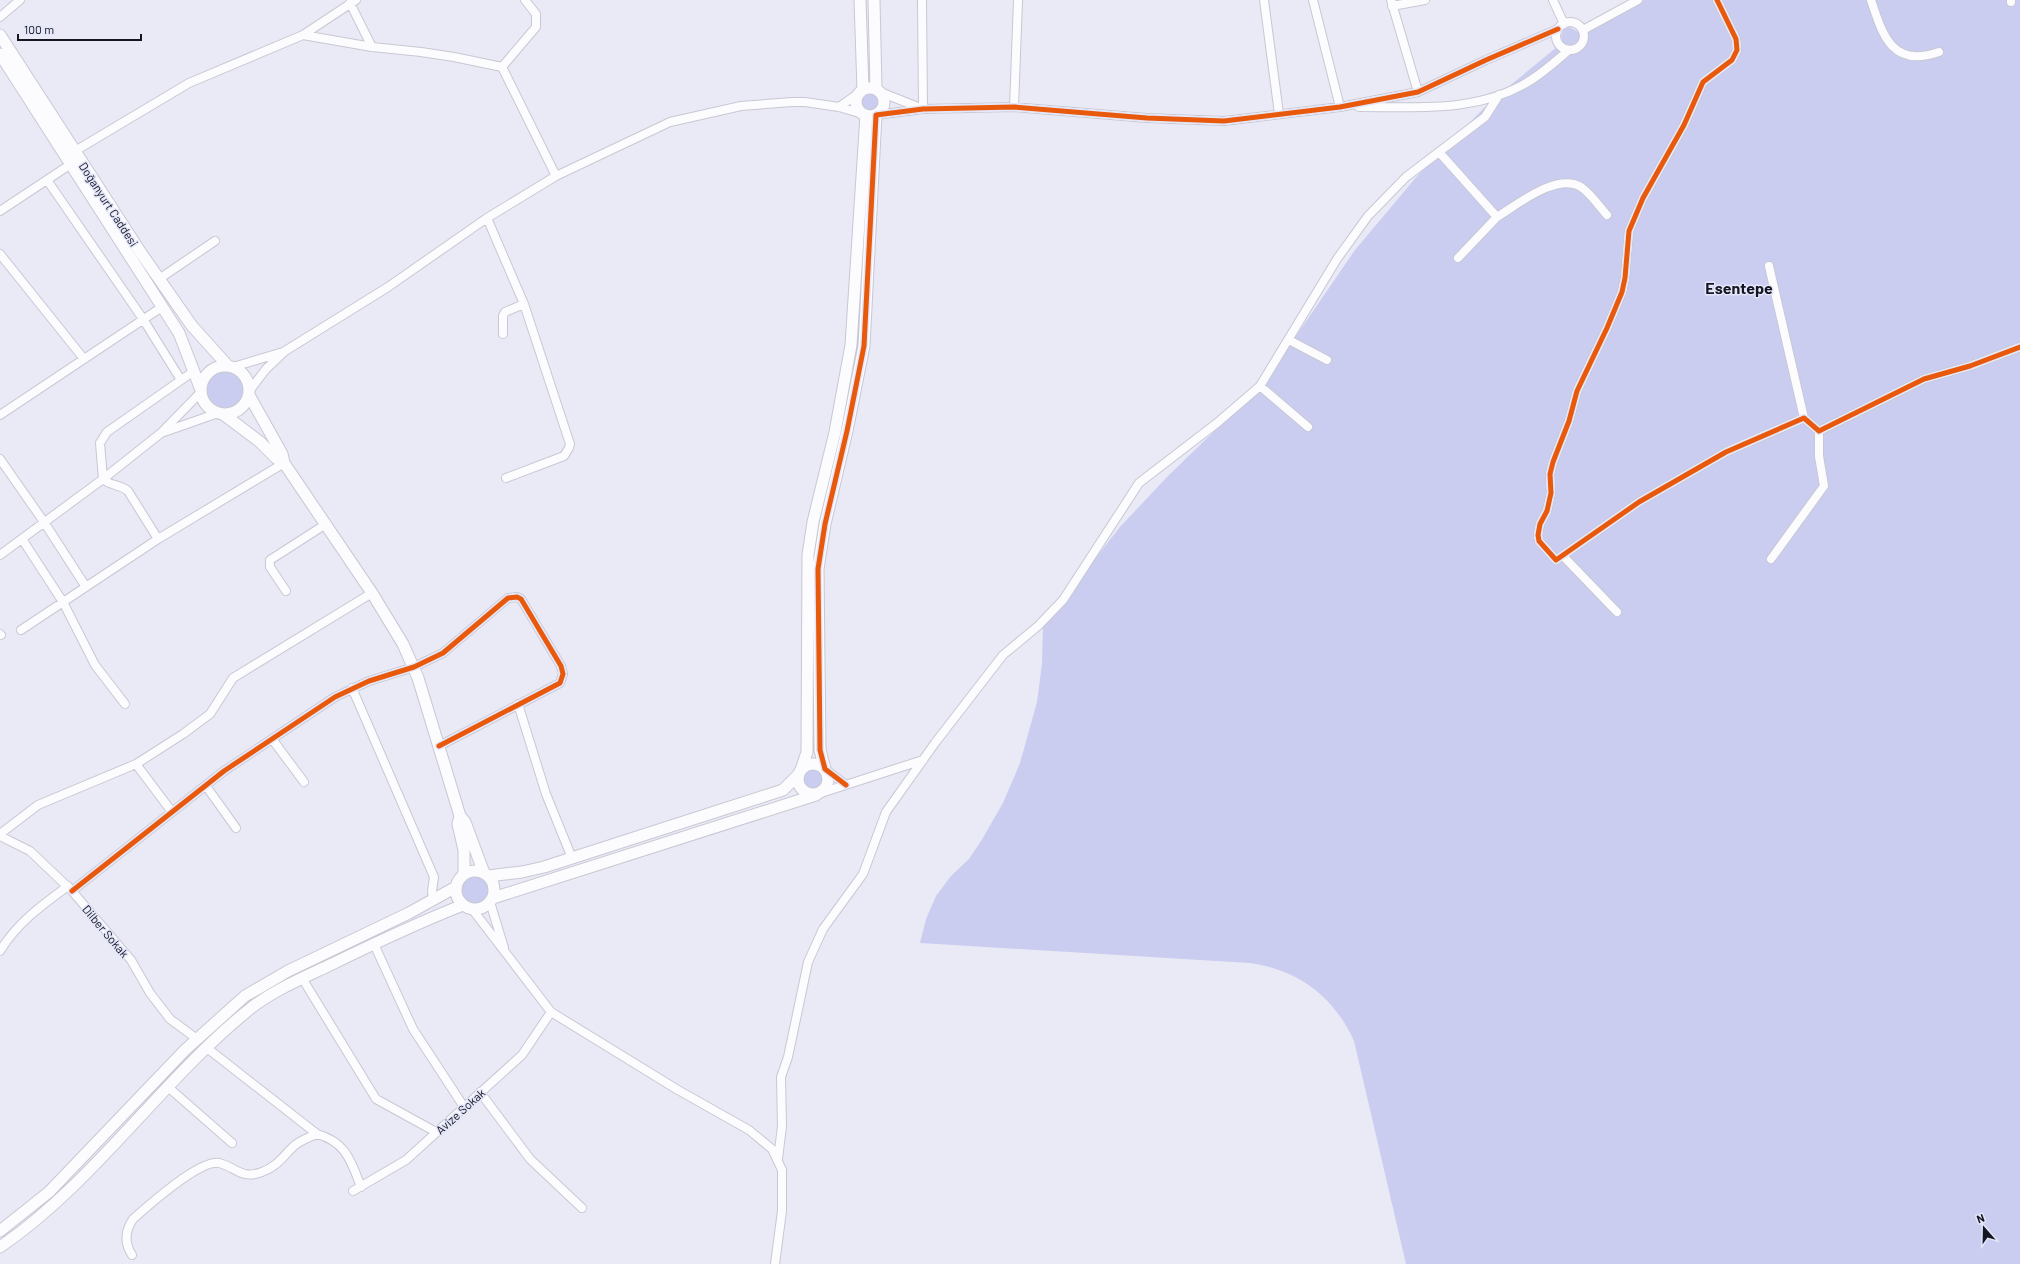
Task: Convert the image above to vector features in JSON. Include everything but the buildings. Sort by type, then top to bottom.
[{"type":"street","points":[[0,17],[20,0]]},
{"type":"street","points":[[502,68],[536,27],[536,14],[525,0]]},
{"type":"street","points":[[860,0],[861,91],[856,101],[859,110],[871,115],[880,112],[884,104],[884,99],[878,90],[874,0]]},
{"type":"street","points":[[922,0],[923,109]]},
{"type":"street","points":[[1014,107],[1018,0]]},
{"type":"street","points":[[1264,0],[1279,114]]},
{"type":"street","points":[[1312,0],[1340,107]]},
{"type":"street","points":[[1418,92],[1391,3],[1425,0]]},
{"type":"street","points":[[161,433],[220,413],[237,411],[245,404],[249,392],[266,369],[285,351],[388,288],[487,218],[556,176],[670,122],[698,114],[742,106],[792,102],[805,102],[839,107],[871,115],[923,109],[1014,107],[1147,118],[1216,121],[1340,107],[1418,92],[1561,26],[1574,23],[1583,30],[1584,37],[1582,44],[1577,49],[1570,50],[1562,48],[1558,43],[1556,36],[1561,26],[1553,0]]},
{"type":"street","points":[[1583,30],[1638,0]]},
{"type":"street","points":[[1717,0],[1736,39],[1738,50],[1732,60],[1703,82],[1684,124],[1643,198],[1629,232],[1625,278],[1622,292],[1607,328],[1589,363],[1577,391],[1569,421],[1553,462],[1550,474],[1551,493],[1548,511],[1540,524],[1538,535],[1539,541],[1556,560],[1639,502],[1726,452],[1804,418]]},
{"type":"street","points":[[1871,0],[1880,30],[1887,41],[1896,50],[1913,57],[1927,56],[1939,52]]},
{"type":"street","points":[[75,151],[189,83],[303,35],[353,2],[372,47]]},
{"type":"street","name":"Doğanyurt Caddesi","points":[[0,35],[159,279],[192,326],[230,366]]},
{"type":"street","points":[[303,35],[372,47],[434,54],[502,68]]},
{"type":"street","points":[[1340,107],[1444,108],[1486,101],[1530,81],[1570,50]]},
{"type":"street","name":"Doğanyurt Caddesi","points":[[0,54],[179,333],[201,391]]},
{"type":"street","points":[[502,68],[556,176]]},
{"type":"street","points":[[839,107],[867,88],[878,90],[923,109]]},
{"type":"street","points":[[778,1159],[782,1126],[780,1094],[781,1077],[788,1057],[808,962],[823,929],[862,874],[886,812],[923,760],[1003,656],[1038,626],[1063,600],[1139,483],[1207,431],[1260,386],[1337,259],[1368,216],[1406,177],[1485,117],[1499,95]]},
{"type":"street","points":[[871,115],[864,346],[847,431],[825,524],[818,569],[820,750],[829,782],[825,790],[818,794],[811,795],[802,790],[799,785],[799,773],[807,752],[808,555],[814,522],[835,432],[851,346],[871,115]]},
{"type":"street","points":[[1439,152],[1497,217]]},
{"type":"street","points":[[0,211],[71,164]]},
{"type":"street","points":[[47,180],[143,318],[182,380]]},
{"type":"street","points":[[1458,258],[1497,217],[1542,189],[1562,184],[1573,184],[1583,188],[1607,215]]},
{"type":"street","points":[[487,218],[524,304],[569,439],[569,448],[564,456],[506,478]]},
{"type":"street","points":[[159,279],[215,241]]},
{"type":"street","points":[[0,254],[84,359]]},
{"type":"street","points":[[1769,266],[1804,418],[1819,431],[1819,456],[1824,486],[1771,559]]},
{"type":"street","points":[[503,334],[503,316],[505,312],[524,304]]},
{"type":"street","points":[[0,415],[162,306]]},
{"type":"street","points":[[1289,340],[1327,360]]},
{"type":"street","points":[[1819,431],[1924,379],[1970,366],[2020,347]]},
{"type":"street","points":[[284,463],[276,458],[260,442],[206,404],[201,391],[203,380],[209,372],[218,367],[230,366],[285,351]]},
{"type":"street","points":[[230,366],[245,375],[249,392],[282,454],[284,463],[372,593],[397,633],[414,667],[460,816],[465,822],[486,874],[493,884],[491,900],[506,954]]},
{"type":"street","points":[[158,539],[128,490],[107,483],[103,479],[100,443],[107,432],[194,371]]},
{"type":"street","points":[[1260,386],[1308,427]]},
{"type":"street","points":[[0,555],[103,479],[161,433],[201,391]]},
{"type":"street","points":[[0,459],[44,522],[86,587]]},
{"type":"street","points":[[21,630],[158,539],[284,463]]},
{"type":"street","points":[[286,591],[270,567],[270,560],[326,524]]},
{"type":"street","points":[[22,539],[63,602],[95,665],[125,704]]},
{"type":"street","points":[[1563,556],[1617,612]]},
{"type":"street","points":[[0,835],[38,805],[136,764],[183,734],[210,714],[233,678],[372,593]]},
{"type":"street","points":[[0,951],[10,934],[38,908],[70,888],[206,786],[272,739],[334,697],[352,688],[414,667],[443,653],[508,598],[517,597],[524,602],[561,666],[563,674],[560,683],[439,746]]},
{"type":"street","points":[[352,688],[434,877],[432,891],[433,900]]},
{"type":"street","points":[[518,704],[546,794],[572,858]]},
{"type":"street","points":[[272,739],[304,782]]},
{"type":"street","points":[[0,1247],[58,1201],[206,1048],[252,1007],[302,978],[415,924],[467,907],[482,908],[491,900],[923,760]]},
{"type":"street","points":[[136,764],[172,812]]},
{"type":"street","points":[[464,874],[474,871],[486,874],[532,870],[572,858],[783,790],[804,766],[813,764],[825,769],[846,785]]},
{"type":"street","points":[[206,786],[236,828]]},
{"type":"street","points":[[0,1231],[49,1192],[197,1039],[245,996],[282,974],[433,900],[456,887],[464,874],[464,850],[458,824],[460,816]]},
{"type":"street","name":"Dilber Sokak","points":[[0,835],[30,851],[70,888],[131,960],[150,992],[170,1019],[197,1039]]},
{"type":"street","points":[[456,887],[457,897],[506,954],[551,1012],[678,1090],[749,1130],[772,1149],[782,1170],[782,1211],[775,1264]]},
{"type":"street","points":[[374,944],[413,1029],[464,1107]]},
{"type":"street","points":[[302,978],[376,1099],[436,1132]]},
{"type":"street","name":"Avize Sokak","points":[[317,1134],[333,1140],[346,1151],[357,1189],[406,1160],[522,1055],[551,1012]]},
{"type":"street","points":[[132,1255],[126,1240],[129,1226],[139,1214],[184,1178],[205,1165],[212,1163],[218,1163],[236,1172],[248,1175],[262,1172],[275,1166],[294,1146],[317,1134],[206,1048]]},
{"type":"street","points":[[168,1087],[232,1143]]},
{"type":"street","points":[[480,1092],[530,1159],[582,1208]]},
{"type":"shaded area","points":[[1635,0],[2020,0],[2020,1264],[1406,1264],[1354,1041],[1346,1025],[1336,1011],[1325,998],[1312,987],[1283,971],[1249,963],[920,943],[926,919],[936,896],[951,876],[969,859],[981,841],[1003,803],[1020,763],[1037,702],[1042,664],[1043,625],[1120,527],[1168,476],[1232,414],[1285,352],[1355,250],[1418,175],[1490,102],[1563,42],[1561,36],[1564,29],[1570,27],[1578,32]]},
{"type":"shaded area","points":[[866,91],[874,91],[881,98],[881,106],[874,113],[866,113],[859,106],[859,98]]},
{"type":"shaded area","points":[[229,370],[236,373],[242,379],[245,390],[244,398],[236,407],[229,410],[221,410],[214,407],[206,398],[205,386],[208,379],[217,371]]},
{"type":"shaded area","points":[[813,766],[822,770],[826,779],[822,788],[813,792],[804,788],[800,779],[804,770]]},
{"type":"shaded area","points":[[475,877],[484,881],[488,890],[484,899],[475,903],[466,899],[462,890],[466,881]]},
{"type":"cycle path","points":[[1717,0],[1736,39],[1737,50],[1732,60],[1703,82],[1684,125],[1643,198],[1629,231],[1625,278],[1622,292],[1607,328],[1577,391],[1569,421],[1553,462],[1550,474],[1551,493],[1547,511],[1540,524],[1538,535],[1539,541],[1556,560],[1639,502],[1726,452],[1804,418],[1819,431],[1924,379],[1970,366],[2020,347]]},
{"type":"cycle path","points":[[846,785],[825,769],[820,750],[818,569],[825,524],[847,431],[864,346],[876,115],[923,109],[1014,107],[1147,118],[1224,121],[1340,107],[1418,92],[1486,60],[1558,29]]},
{"type":"cycle path","points":[[72,891],[224,771],[335,697],[369,681],[414,667],[443,653],[508,598],[517,597],[521,599],[561,666],[563,674],[560,683],[439,746]]},
{"type":"district","name":"Esentepe","points":[[1739,287]]}]
